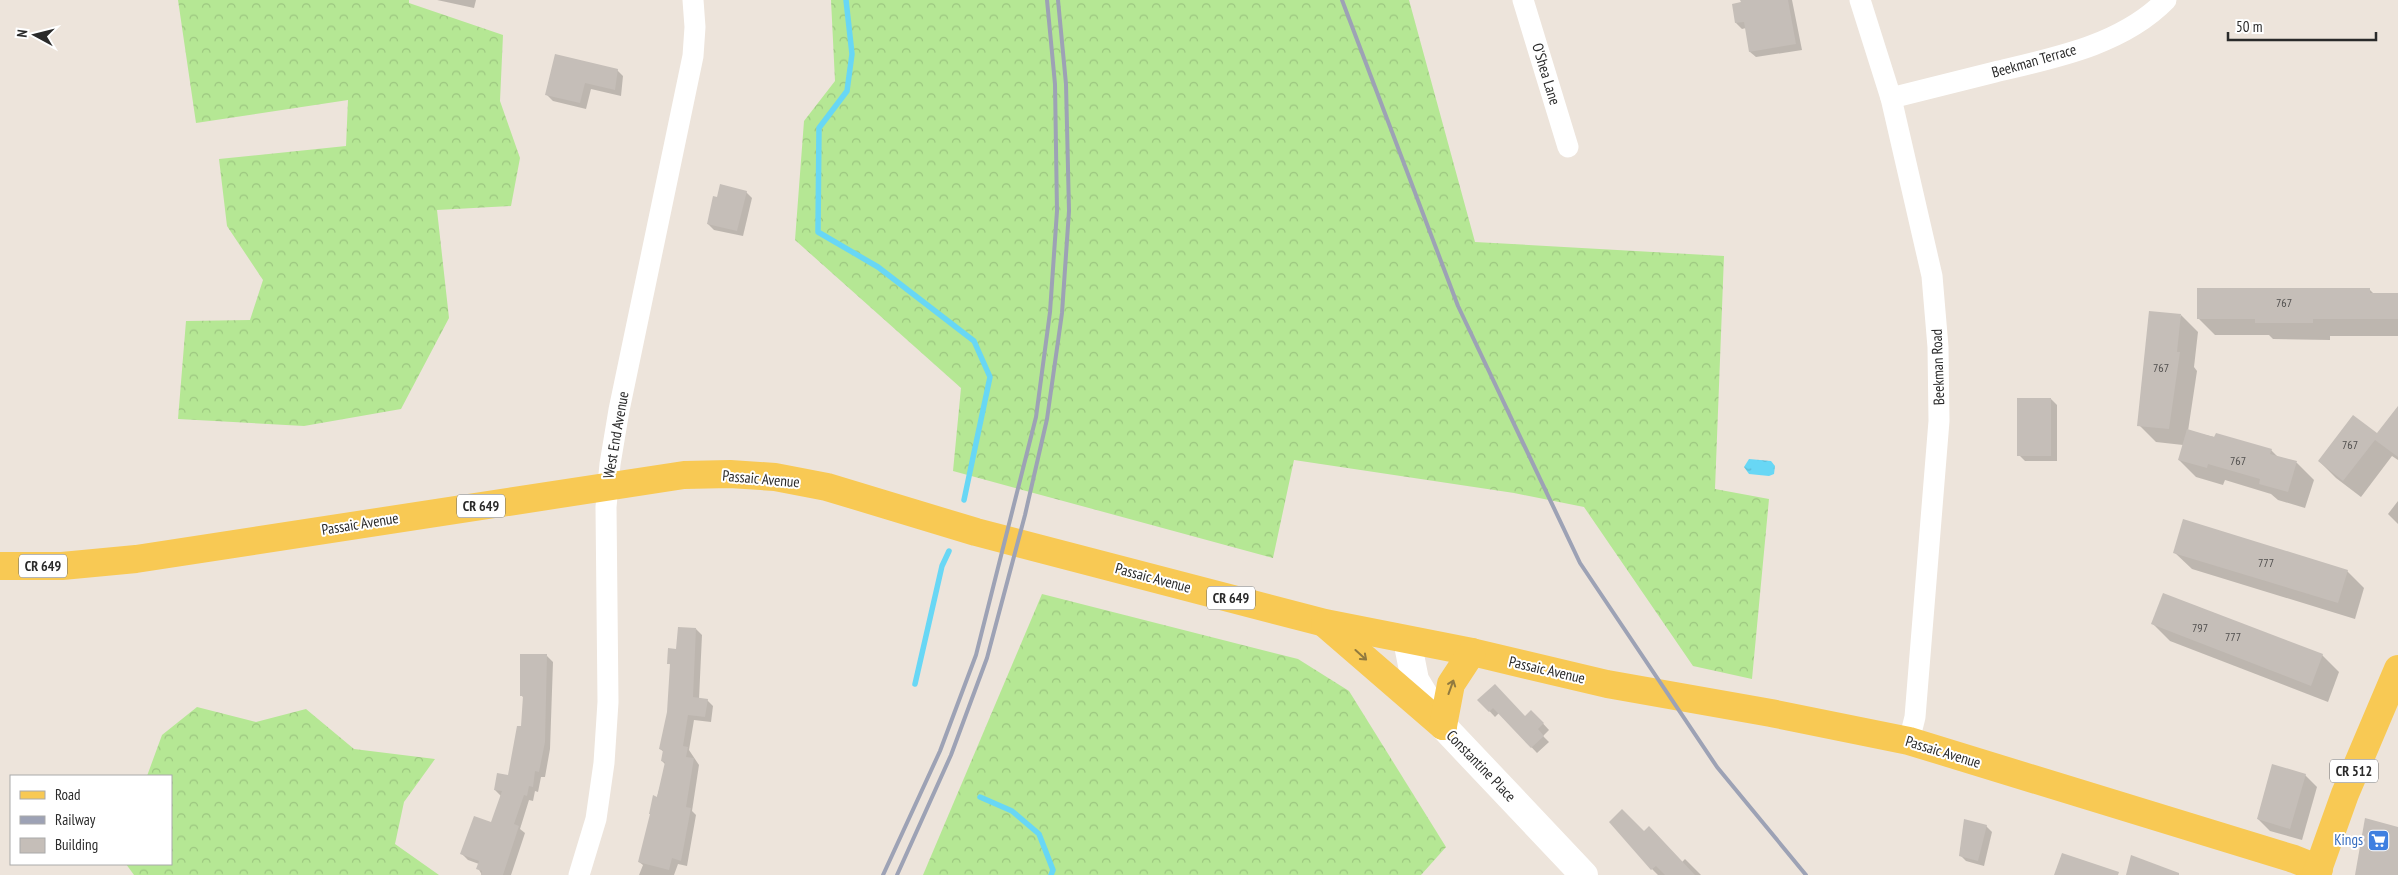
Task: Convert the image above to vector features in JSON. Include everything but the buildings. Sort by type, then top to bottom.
[{"type":"main road","name":"Passaic Avenue","points":[[0,566],[62,566],[136,559],[684,475],[730,474],[775,477],[827,487],[976,532],[1324,623],[1472,652],[1607,684],[1771,713],[1909,741],[2294,859],[2318,873]]},
{"type":"main road","points":[[1324,623],[1442,726],[1451,684],[1472,652]]},
{"type":"main road","name":"CR 512","points":[[2318,873],[2345,794],[2398,668]]},
{"type":"street","name":"West End Avenue","points":[[579,875],[596,819],[604,763],[608,702],[607,486],[619,410],[693,56],[694,0]]},
{"type":"street","name":"O'Shea Lane","points":[[1523,0],[1568,147]]},
{"type":"street","name":"Beekman Road","points":[[1860,0],[1891,98],[1932,276],[1938,346],[1939,421],[1932,530],[1915,717],[1909,741]]},
{"type":"street","name":"Beekman Terrace","points":[[1891,98],[2034,63],[2100,42],[2148,17],[2166,0]]},
{"type":"street","name":"Constantine Place","points":[[1407,640],[1415,680],[1442,726],[1584,875]]},
{"type":"green space","points":[[178,0],[409,0],[409,3],[503,35],[500,101],[520,158],[511,206],[437,210],[449,318],[401,409],[304,426],[178,419],[186,321],[250,320],[263,280],[227,226],[219,159],[346,146],[348,100],[196,123]]},
{"type":"green space","points":[[831,0],[1409,0],[1475,242],[1724,256],[1715,489],[1769,499],[1752,679],[1693,666],[1584,507],[1514,493],[1294,460],[1273,558],[953,471],[961,388],[795,240],[804,121],[835,81]]},
{"type":"green space","points":[[1042,594],[1298,659],[1349,691],[1446,847],[1421,875],[923,875]]},
{"type":"green space","points":[[197,707],[256,722],[306,709],[354,749],[435,759],[404,802],[395,844],[439,875],[134,875],[127,865],[172,865],[172,775],[147,775],[162,735]]},
{"type":"water","points":[[1749,459],[1771,461],[1775,466],[1774,474],[1769,476],[1749,474],[1744,467]]},
{"type":"waterway","points":[[846,0],[852,54],[847,91],[819,128],[818,232],[878,267],[974,341],[990,377],[964,500]]},
{"type":"waterway","points":[[915,684],[942,566],[949,551]]},
{"type":"waterway","points":[[980,797],[1012,811],[1039,834],[1053,870],[1051,875]]},
{"type":"railway","points":[[883,875],[940,751],[976,655],[1036,417],[1050,312],[1057,211],[1055,84],[1047,0]]},
{"type":"railway","points":[[897,875],[951,755],[987,658],[1025,515],[1047,419],[1062,313],[1069,211],[1066,84],[1058,0]]},
{"type":"railway","points":[[1342,0],[1458,306],[1580,563],[1717,767],[1806,875]]},
{"type":"place","name":"Kings","points":[[2379,840]]}]
